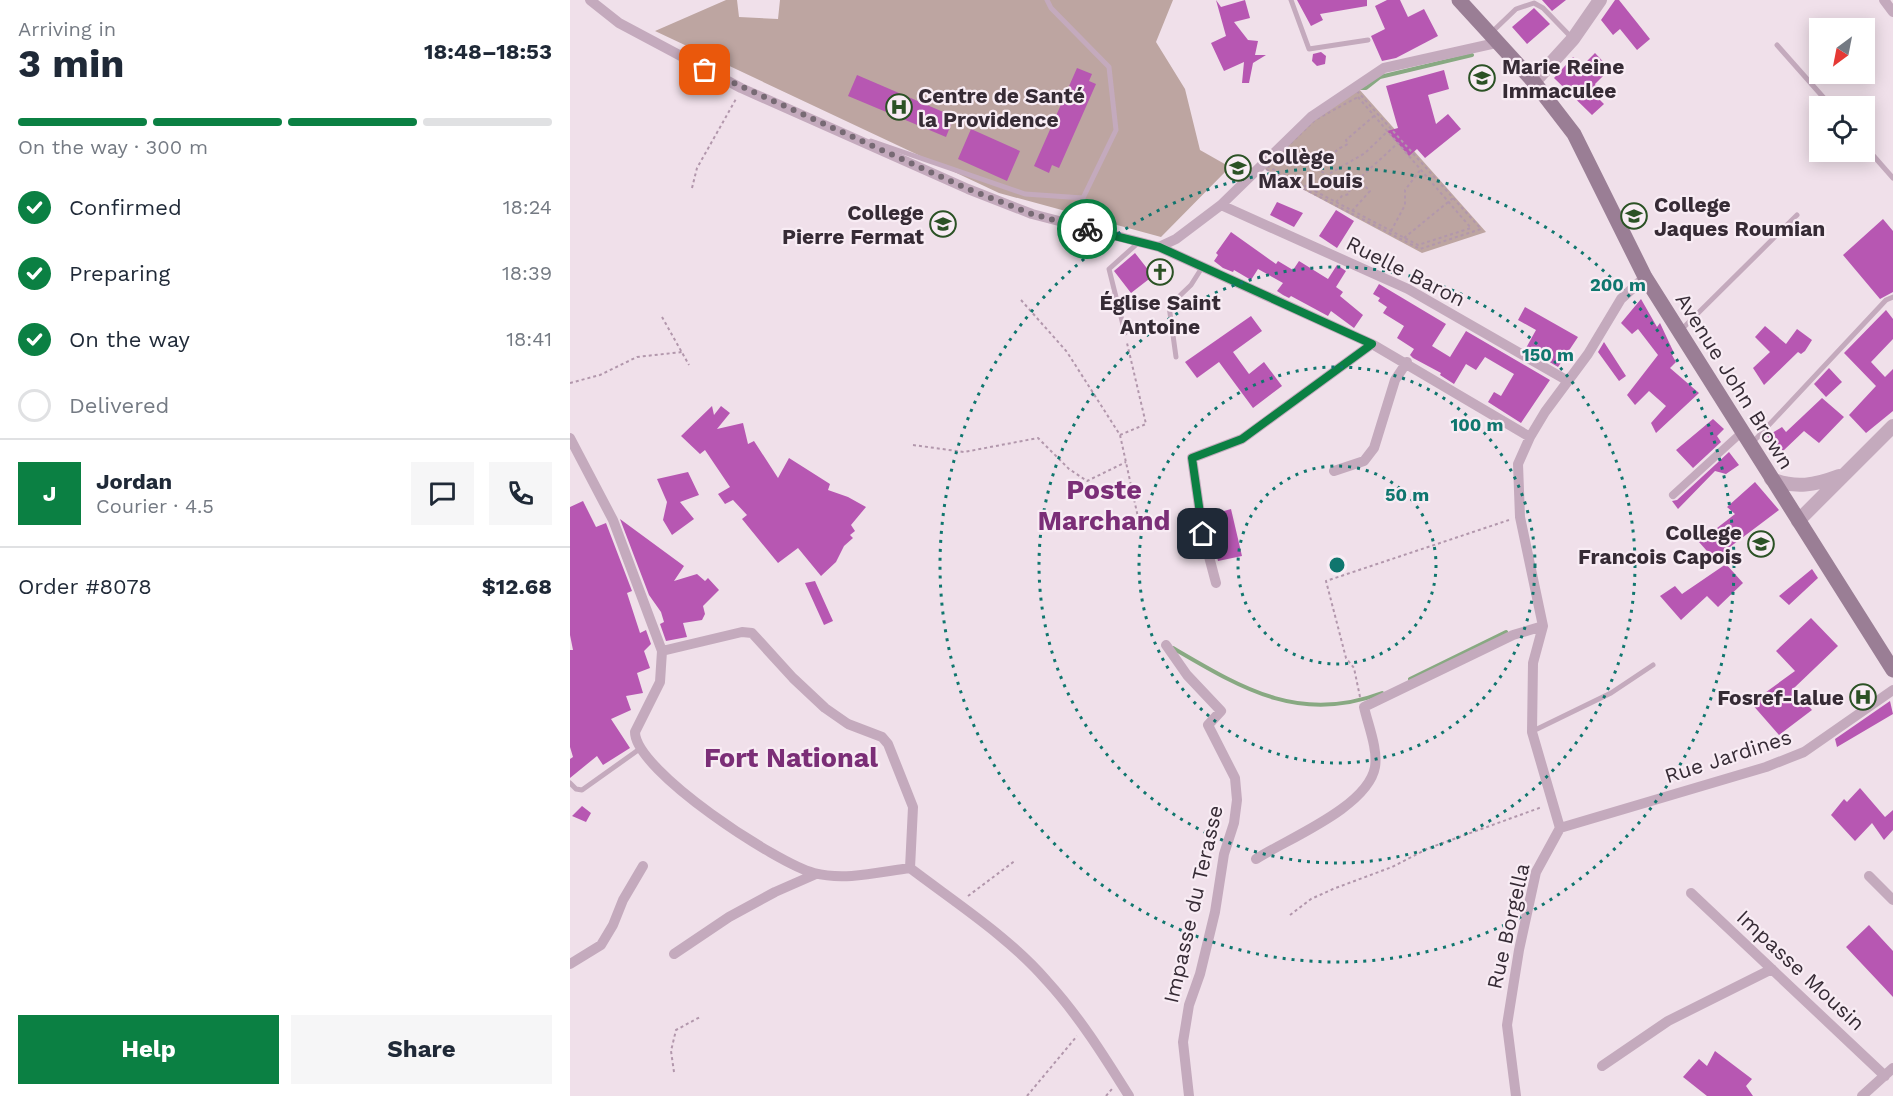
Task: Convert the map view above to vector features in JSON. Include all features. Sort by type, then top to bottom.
[{"type":"main road","name":"Avenue John Brown","points":[[1459,0],[1533,82],[1564,119],[1581,145],[1628,247],[1645,277],[1745,439],[1893,670]]},
{"type":"street","points":[[590,0],[618,23],[741,88],[1032,214],[1159,247],[1372,344],[1407,362],[1530,436]]},
{"type":"street","points":[[1533,82],[1574,39],[1600,0]]},
{"type":"street","points":[[1884,0],[1893,12]]},
{"type":"street","points":[[1159,247],[1176,239],[1221,205],[1311,117],[1384,68],[1493,39]]},
{"type":"street","name":"Ruelle Baron","points":[[1221,205],[1408,289],[1568,381]]},
{"type":"street","points":[[1560,828],[1532,732],[1533,663],[1543,626],[1520,517],[1518,464],[1530,436],[1622,299],[1645,277]]},
{"type":"street","points":[[1216,583],[1203,534],[1192,458],[1242,439],[1372,344]]},
{"type":"street","points":[[1334,471],[1364,460],[1374,448],[1395,380],[1407,362]]},
{"type":"street","points":[[1798,521],[1893,426]]},
{"type":"street","points":[[570,438],[613,520],[662,651],[660,682],[635,732],[635,739],[641,748],[675,787],[700,807],[791,866],[816,874],[840,877],[910,868],[957,904],[1046,980],[1084,1027],[1129,1096]]},
{"type":"street","points":[[1673,495],[1745,439]]},
{"type":"street","points":[[1771,479],[1789,485],[1806,486],[1844,474]]},
{"type":"street","points":[[1256,859],[1332,817],[1370,780],[1375,766],[1364,708],[1512,635],[1543,626]]},
{"type":"street","points":[[662,651],[742,632],[752,633],[793,678],[825,708],[848,724],[882,737],[888,744],[912,807],[910,868]]},
{"type":"street","name":"Impasse du Terasse","points":[[1166,645],[1187,675],[1221,711],[1208,725],[1234,778],[1237,800],[1234,823],[1224,854],[1215,912],[1200,974],[1189,1005],[1184,1032],[1189,1096]]},
{"type":"street","name":"Rue Jardines","points":[[1560,828],[1766,767],[1804,752],[1893,690]]},
{"type":"street","name":"Rue Borgella","points":[[1516,1096],[1506,1025],[1536,872],[1560,828]]},
{"type":"street","points":[[570,964],[601,945],[614,925],[623,900],[643,866]]},
{"type":"street","points":[[674,954],[729,918],[775,892],[816,874]]},
{"type":"street","points":[[1869,876],[1893,900]]},
{"type":"street","name":"Impasse Mousin","points":[[1690,893],[1889,1072]]},
{"type":"street","points":[[1602,1066],[1668,1021],[1772,969]]},
{"type":"street","points":[[1862,1096],[1889,1072]]},
{"type":"lane","points":[[823,124],[1025,194],[1083,198],[1116,130],[1109,67],[1051,8],[1047,0]]},
{"type":"lane","points":[[1291,0],[1309,50],[1368,40]]},
{"type":"lane","points":[[1493,39],[1516,9],[1529,3],[1543,8],[1574,39]]},
{"type":"lane","points":[[1777,45],[1822,96]]},
{"type":"lane","points":[[1875,158],[1893,178]]},
{"type":"lane","points":[[1679,331],[1797,215]]},
{"type":"lane","points":[[1125,333],[1108,269],[1138,243]]},
{"type":"lane","points":[[1176,357],[1169,306],[1191,285],[1203,266]]},
{"type":"lane","points":[[1745,439],[1886,300],[1893,297]]},
{"type":"lane","points":[[1532,732],[1611,693],[1653,665]]},
{"type":"lane","points":[[570,783],[576,789],[582,790],[641,748]]},
{"type":"path","points":[[692,188],[697,168],[741,88]]},
{"type":"path","points":[[1357,91],[1454,198],[1481,229],[1420,249],[1262,167],[1313,118],[1357,91]]},
{"type":"path","points":[[1358,97],[1388,131],[1471,228],[1418,245],[1267,166],[1315,120],[1358,97]]},
{"type":"path","points":[[1319,170],[1338,149],[1348,144],[1346,140],[1351,134],[1374,116]]},
{"type":"path","points":[[1314,191],[1327,175],[1365,153],[1388,131]]},
{"type":"path","points":[[1336,202],[1342,196],[1349,194],[1351,179],[1362,176],[1398,144]]},
{"type":"path","points":[[1285,148],[1327,175]]},
{"type":"path","points":[[1391,231],[1405,206],[1405,190],[1421,170]]},
{"type":"path","points":[[1352,211],[1370,190],[1355,177]]},
{"type":"path","points":[[1404,238],[1454,198]]},
{"type":"path","points":[[1022,300],[1067,352],[1120,435],[1141,531]]},
{"type":"path","points":[[662,317],[689,365]]},
{"type":"path","points":[[1120,435],[1146,424],[1125,333]]},
{"type":"path","points":[[570,383],[600,375],[636,357],[682,352]]},
{"type":"path","points":[[913,444],[964,452],[1038,438],[1069,469],[1087,481],[1126,462]]},
{"type":"path","points":[[1359,695],[1354,668],[1346,658],[1326,581],[1520,517]]},
{"type":"path","points":[[1290,915],[1311,899],[1333,889],[1392,867],[1429,848],[1552,803]]},
{"type":"path","points":[[957,904],[1016,860]]},
{"type":"path","points":[[674,1072],[671,1052],[676,1030],[700,1017]]},
{"type":"path","points":[[1027,1096],[1084,1027]]},
{"type":"shaded area","points":[[726,0],[737,0],[739,17],[778,19],[780,0],[1173,0],[1156,42],[1185,89],[1200,150],[1230,167],[1161,237],[999,193],[655,31]]},
{"type":"shaded area","points":[[1359,89],[1486,232],[1422,253],[1261,167],[1313,118]]},
{"type":"building","points":[[1216,0],[1221,7],[1245,0],[1250,18],[1234,22],[1248,40],[1258,41],[1255,55],[1266,55],[1253,63],[1249,83],[1242,83],[1244,62],[1224,71],[1211,43],[1226,36]]},
{"type":"building","points":[[1297,0],[1367,0],[1367,6],[1320,14],[1323,20],[1311,26]]},
{"type":"building","points":[[1387,0],[1400,0],[1408,17],[1424,9],[1438,36],[1396,58],[1382,61],[1371,36],[1385,29],[1375,6]]},
{"type":"building","points":[[1542,0],[1566,0],[1552,11]]},
{"type":"building","points":[[1615,0],[1619,0],[1650,39],[1637,50],[1620,29],[1613,35],[1601,20]]},
{"type":"building","points":[[1534,8],[1550,24],[1527,44],[1512,27]]},
{"type":"building","points":[[1321,52],[1326,56],[1325,64],[1317,66],[1312,61],[1313,54]]},
{"type":"building","points":[[1595,53],[1610,69],[1595,84],[1599,93],[1598,98],[1604,104],[1592,115],[1554,78],[1573,57],[1584,64]]},
{"type":"building","points":[[1077,68],[1092,74],[1089,81],[1096,84],[1059,168],[1052,165],[1049,173],[1034,166]]},
{"type":"building","points":[[1444,70],[1449,89],[1428,95],[1436,124],[1448,114],[1461,129],[1425,158],[1417,149],[1409,156],[1387,131],[1398,128],[1386,86]]},
{"type":"building","points":[[857,75],[948,114],[946,120],[952,122],[946,137],[848,96]]},
{"type":"building","points":[[971,129],[1020,151],[1007,181],[958,159]]},
{"type":"building","points":[[1277,202],[1303,213],[1294,227],[1270,215]]},
{"type":"building","points":[[1336,210],[1354,221],[1337,248],[1319,236]]},
{"type":"building","points":[[1883,219],[1893,231],[1893,292],[1880,299],[1843,255]]},
{"type":"building","points":[[1231,232],[1276,264],[1278,261],[1293,270],[1299,261],[1328,279],[1337,265],[1346,271],[1336,287],[1343,292],[1340,296],[1363,315],[1354,328],[1331,311],[1328,316],[1291,296],[1289,298],[1283,295],[1277,291],[1283,283],[1258,269],[1251,280],[1234,270],[1233,272],[1223,268],[1214,261],[1218,255],[1216,253]]},
{"type":"building","points":[[1135,253],[1153,276],[1131,293],[1114,271]]},
{"type":"building","points":[[1379,284],[1446,324],[1432,346],[1450,357],[1466,331],[1550,380],[1521,423],[1488,402],[1494,392],[1501,396],[1514,374],[1485,357],[1476,370],[1466,364],[1454,384],[1440,375],[1441,373],[1413,358],[1410,355],[1414,349],[1397,338],[1404,326],[1383,313],[1387,307],[1378,301],[1380,298],[1373,294]]},
{"type":"building","points":[[1641,299],[1657,327],[1660,323],[1674,353],[1672,355],[1676,362],[1670,368],[1699,393],[1656,433],[1651,423],[1666,406],[1649,391],[1635,405],[1627,395],[1658,355],[1638,329],[1632,334],[1621,323]]},
{"type":"building","points":[[1525,307],[1578,337],[1558,367],[1526,348],[1536,330],[1518,320]]},
{"type":"building","points":[[1886,310],[1893,319],[1893,339],[1871,362],[1885,377],[1893,369],[1893,411],[1866,433],[1849,415],[1876,386],[1844,353]]},
{"type":"building","points":[[1251,316],[1262,331],[1233,352],[1249,374],[1264,362],[1282,386],[1253,408],[1219,362],[1197,378],[1185,362]]},
{"type":"building","points":[[1765,326],[1786,344],[1797,329],[1812,340],[1805,351],[1801,354],[1798,352],[1764,385],[1753,368],[1770,352],[1755,337]]},
{"type":"building","points":[[1604,342],[1626,376],[1619,381],[1598,352]]},
{"type":"building","points":[[1829,368],[1842,382],[1826,397],[1814,384]]},
{"type":"building","points":[[1822,398],[1844,417],[1819,443],[1804,431],[1783,451],[1778,445],[1772,449],[1767,442],[1770,439],[1767,436],[1782,427],[1786,432]]},
{"type":"building","points":[[712,406],[714,415],[721,406],[730,413],[717,429],[743,423],[748,444],[754,441],[778,478],[789,458],[830,484],[828,490],[866,507],[851,525],[855,531],[850,535],[853,538],[844,546],[836,562],[821,576],[798,548],[778,563],[742,519],[747,515],[733,500],[725,504],[718,494],[730,487],[705,450],[700,454],[681,436]]},
{"type":"building","points":[[1713,419],[1724,429],[1717,436],[1721,442],[1693,468],[1676,450]]},
{"type":"building","points":[[1729,452],[1739,465],[1726,474],[1715,471],[1678,509],[1672,501],[1677,500]]},
{"type":"building","points":[[688,472],[699,495],[680,502],[694,519],[672,535],[663,520],[667,502],[657,479]]},
{"type":"building","points":[[1755,482],[1779,510],[1714,559],[1699,542],[1735,514],[1727,507]]},
{"type":"building","points":[[583,501],[596,527],[606,523],[632,591],[627,593],[640,633],[646,630],[651,644],[644,651],[650,668],[637,673],[643,693],[626,696],[631,710],[611,719],[630,748],[603,765],[597,756],[570,778],[570,759],[573,757],[570,747],[570,650],[573,650],[570,635],[570,507]]},
{"type":"building","points":[[1231,509],[1242,556],[1218,561],[1215,549],[1225,547],[1217,513]]},
{"type":"building","points":[[620,519],[684,566],[674,581],[697,574],[705,581],[708,578],[719,590],[703,606],[705,614],[702,620],[683,623],[687,637],[666,641],[660,624],[664,622],[661,612],[649,595]]},
{"type":"building","points":[[1726,564],[1743,583],[1718,607],[1707,596],[1681,620],[1660,596],[1675,586],[1682,594]]},
{"type":"building","points":[[1812,569],[1818,578],[1789,605],[1779,596]]},
{"type":"building","points":[[815,581],[833,621],[824,625],[805,583]]},
{"type":"building","points":[[1811,618],[1838,646],[1793,689],[1812,710],[1779,735],[1751,703],[1795,671],[1776,651]]},
{"type":"building","points":[[1890,701],[1893,714],[1837,747],[1835,739]]},
{"type":"building","points":[[1860,788],[1885,817],[1893,810],[1893,830],[1884,840],[1872,823],[1855,841],[1831,815],[1844,799],[1847,802]]},
{"type":"building","points":[[582,806],[591,813],[586,822],[572,816]]},
{"type":"building","points":[[1869,925],[1893,951],[1893,997],[1846,947]]},
{"type":"building","points":[[1715,1051],[1752,1079],[1746,1086],[1753,1096],[1707,1096],[1683,1077],[1699,1059],[1707,1066]]},
{"type":"waterway","points":[[1360,88],[1366,88],[1380,77],[1472,55]]},
{"type":"waterway","points":[[1410,679],[1506,632]]},
{"type":"waterway","points":[[1173,648],[1224,677],[1273,698],[1325,705],[1352,702],[1382,693]]},
{"type":"way so far","points":[[705,70],[968,189],[1032,214],[1087,229]]},
{"type":"place","name":"Marie Reine Immaculee","points":[[1482,78]]},
{"type":"place","name":"Centre de Santé la Providence","points":[[899,107]]},
{"type":"place","name":"Collège Max Louis","points":[[1238,168]]},
{"type":"place","name":"College Jaques Roumian","points":[[1634,216]]},
{"type":"place","name":"College Pierre Fermat","points":[[943,224]]},
{"type":"place","name":"Église Saint Antoine","points":[[1160,272]]},
{"type":"place","name":"College Francois Capois","points":[[1761,544]]},
{"type":"place","name":"Fosref-lalue","points":[[1863,697]]},
{"type":"district","name":"Poste Marchand","points":[[1104,506]]},
{"type":"district","name":"Fort National","points":[[791,758]]},
{"type":"route","points":[[1087,229],[1159,247],[1372,344],[1242,439],[1192,458],[1203,534]]}]
